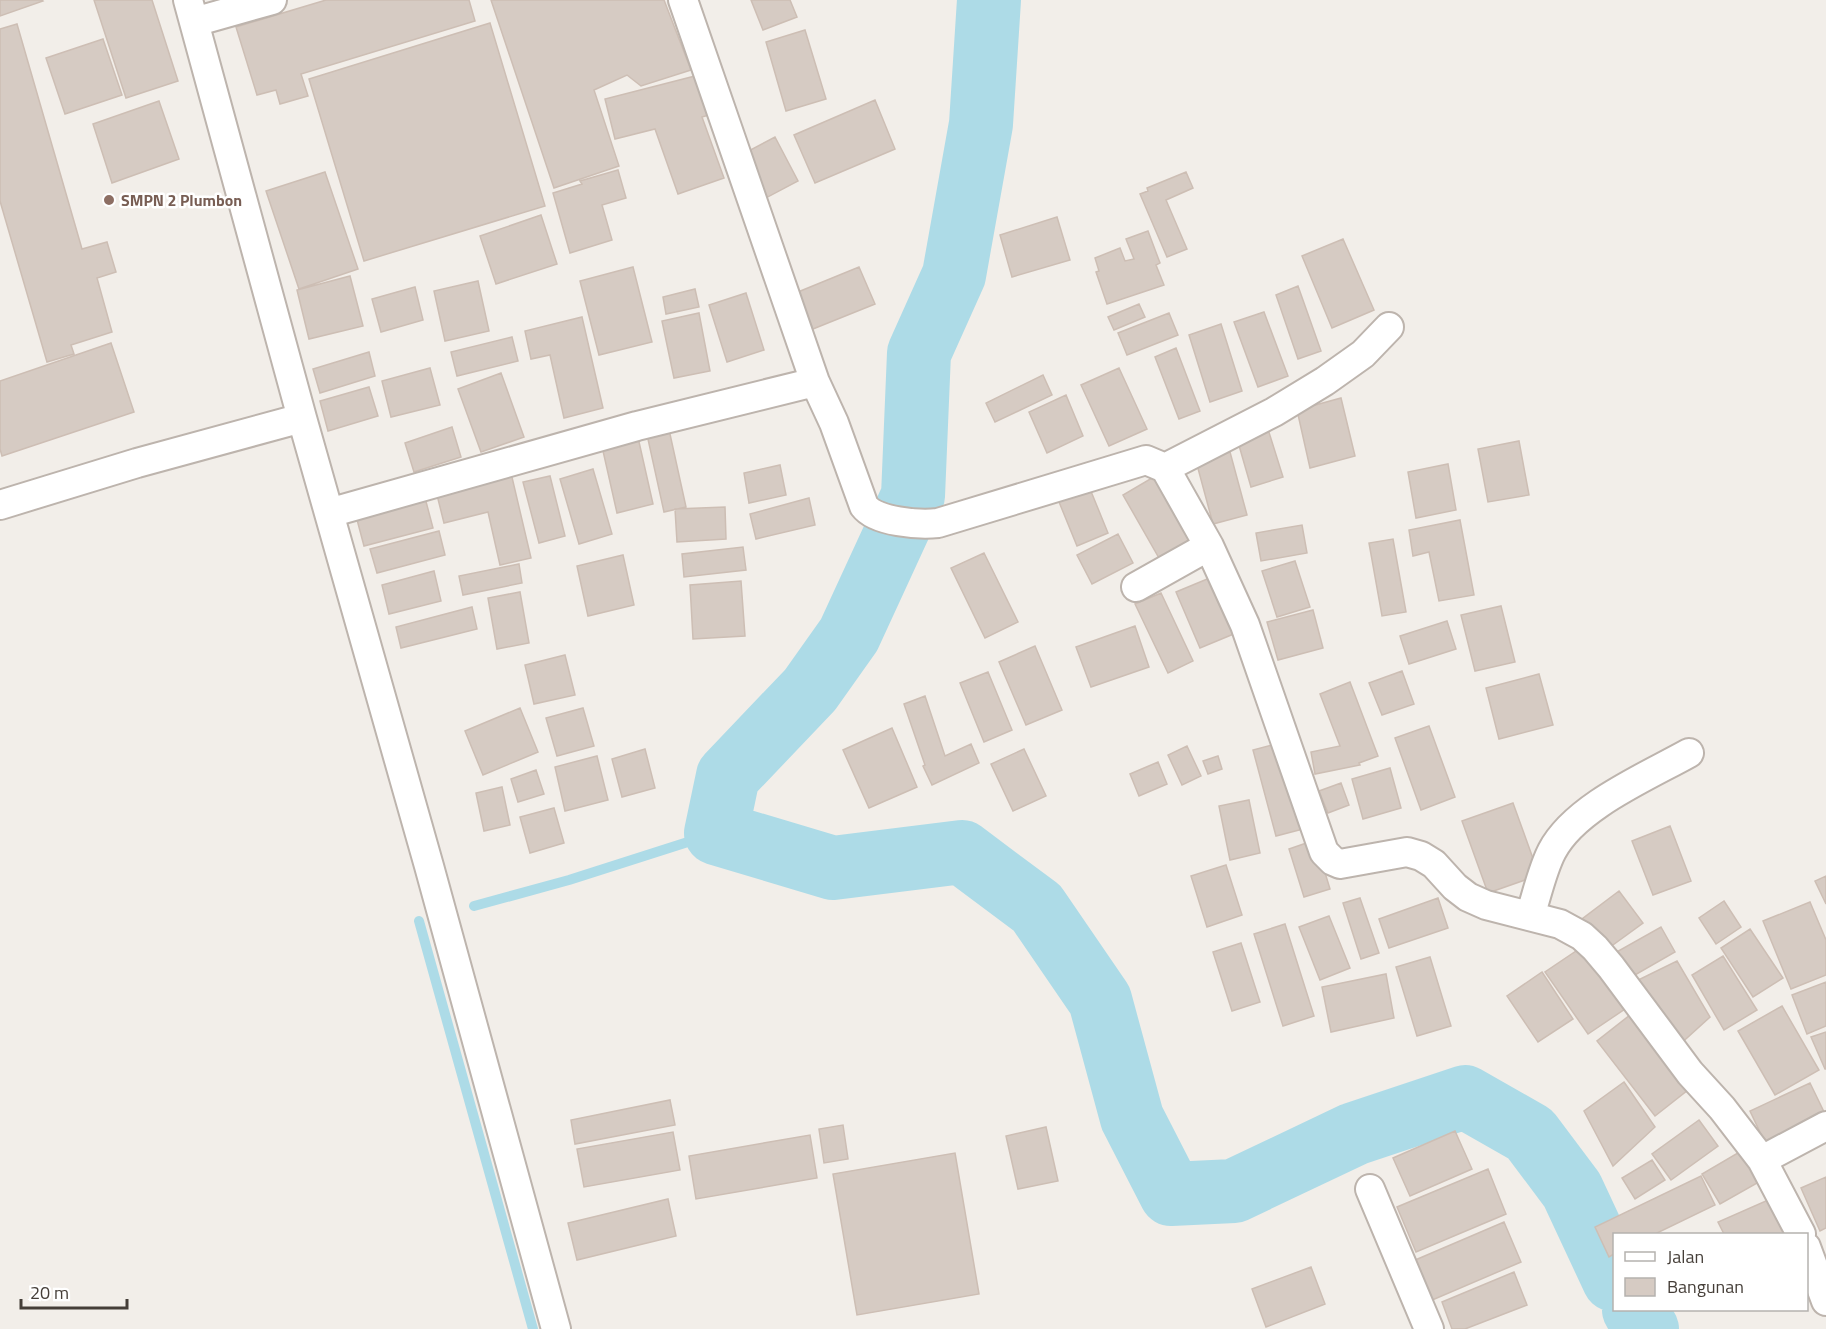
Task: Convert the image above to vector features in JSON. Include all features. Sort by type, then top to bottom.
[{"type":"street","points":[[272,0],[191,11],[556,1329]]},
{"type":"street","points":[[683,0],[815,382],[834,423],[867,510],[881,517],[918,523],[938,523],[1146,460],[1166,468],[1209,546],[1245,625],[1324,852],[1340,864],[1407,852],[1421,856],[1434,864],[1455,887],[1468,897],[1486,905],[1560,924],[1582,936],[1596,948],[1690,1073],[1722,1108],[1762,1160],[1800,1233]]},
{"type":"street","points":[[1166,468],[1274,412],[1325,381],[1363,354],[1389,327]]},
{"type":"street","points":[[329,513],[637,426],[815,382]]},
{"type":"street","points":[[0,505],[138,463],[302,418]]},
{"type":"street","points":[[1136,587],[1209,546]]},
{"type":"street","points":[[1530,916],[1552,852],[1566,830],[1590,808],[1689,753]]},
{"type":"street","points":[[1762,1160],[1826,1126]]},
{"type":"street","points":[[1370,1189],[1429,1329]]},
{"type":"street","points":[[1808,1252],[1826,1301]]},
{"type":"building","points":[[0,0],[42,0],[43,1],[0,16]]},
{"type":"building","points":[[94,0],[152,0],[178,81],[126,98]]},
{"type":"building","points":[[326,0],[469,0],[475,21],[301,74],[308,96],[280,104],[276,90],[257,95],[236,27]]},
{"type":"building","points":[[491,0],[664,0],[691,70],[641,86],[627,75],[594,90],[619,166],[554,188]]},
{"type":"building","points":[[751,0],[790,0],[797,17],[763,30]]},
{"type":"building","points":[[490,23],[545,206],[364,261],[309,79]]},
{"type":"building","points":[[17,24],[82,249],[107,242],[116,272],[97,278],[112,332],[71,345],[74,354],[47,362],[0,201],[0,29]]},
{"type":"building","points":[[805,30],[826,99],[786,111],[766,42]]},
{"type":"building","points":[[103,39],[122,95],[65,114],[46,58]]},
{"type":"building","points":[[699,75],[709,115],[702,117],[724,178],[678,194],[655,129],[615,139],[605,99]]},
{"type":"building","points":[[875,100],[895,149],[815,183],[794,135]]},
{"type":"building","points":[[159,101],[179,159],[112,183],[93,124]]},
{"type":"building","points":[[775,137],[798,181],[762,200],[739,156]]},
{"type":"building","points":[[618,170],[626,198],[602,205],[612,240],[570,253],[553,193],[582,184],[580,181]]},
{"type":"building","points":[[325,172],[358,269],[299,289],[266,191]]},
{"type":"building","points":[[1186,172],[1193,188],[1166,200],[1187,249],[1167,257],[1140,194],[1148,191],[1147,188]]},
{"type":"building","points":[[541,215],[557,264],[496,284],[480,236]]},
{"type":"building","points":[[1057,217],[1070,260],[1012,277],[1000,235]]},
{"type":"building","points":[[1148,231],[1160,263],[1156,265],[1164,285],[1107,304],[1096,272],[1099,271],[1095,258],[1120,248],[1125,261],[1134,259],[1126,239]]},
{"type":"building","points":[[1343,239],[1374,310],[1332,328],[1302,256]]},
{"type":"building","points":[[633,267],[652,342],[599,355],[580,281]]},
{"type":"building","points":[[859,267],[875,304],[813,329],[798,292]]},
{"type":"building","points":[[350,276],[363,326],[309,339],[297,290]]},
{"type":"building","points":[[478,281],[489,331],[445,341],[434,291]]},
{"type":"building","points":[[1298,286],[1321,351],[1298,359],[1276,295]]},
{"type":"building","points":[[415,287],[423,320],[381,332],[372,299]]},
{"type":"building","points":[[695,289],[699,307],[666,314],[663,297]]},
{"type":"building","points":[[746,293],[764,350],[727,362],[709,305]]},
{"type":"building","points":[[1139,304],[1145,317],[1114,330],[1108,317]]},
{"type":"building","points":[[1264,312],[1288,376],[1258,387],[1234,322]]},
{"type":"building","points":[[699,313],[710,371],[674,378],[662,321]]},
{"type":"building","points":[[1169,313],[1178,335],[1127,355],[1118,333]]},
{"type":"building","points":[[582,317],[603,408],[564,418],[550,355],[531,359],[525,331]]},
{"type":"building","points":[[1221,324],[1242,391],[1210,402],[1189,335]]},
{"type":"building","points":[[512,337],[518,361],[457,376],[451,352]]},
{"type":"building","points":[[111,343],[134,412],[2,456],[0,449],[0,381]]},
{"type":"building","points":[[1176,348],[1200,411],[1179,419],[1155,357]]},
{"type":"building","points":[[369,352],[375,376],[320,393],[313,369]]},
{"type":"building","points":[[430,368],[440,405],[391,417],[382,381]]},
{"type":"building","points":[[1119,368],[1147,429],[1109,446],[1081,385]]},
{"type":"building","points":[[501,373],[524,437],[481,452],[458,389]]},
{"type":"building","points":[[1043,375],[1052,395],[995,422],[986,403]]},
{"type":"building","points":[[369,387],[378,416],[328,431],[320,401]]},
{"type":"building","points":[[1066,395],[1083,436],[1047,453],[1029,412]]},
{"type":"building","points":[[1341,398],[1355,456],[1310,468],[1297,410]]},
{"type":"building","points":[[668,425],[686,507],[664,512],[646,430]]},
{"type":"building","points":[[1267,426],[1283,477],[1251,487],[1236,435]]},
{"type":"building","points":[[452,427],[461,457],[414,472],[405,443]]},
{"type":"building","points":[[637,433],[653,504],[617,513],[601,442]]},
{"type":"building","points":[[1519,441],[1529,495],[1488,502],[1478,449]]},
{"type":"building","points":[[1230,452],[1247,515],[1213,524],[1196,461]]},
{"type":"building","points":[[1448,464],[1456,510],[1416,518],[1408,472]]},
{"type":"building","points":[[780,465],[786,495],[749,503],[744,473]]},
{"type":"building","points":[[593,469],[612,534],[579,544],[560,479]]},
{"type":"building","points":[[511,473],[531,558],[500,565],[488,512],[444,523],[436,491]]},
{"type":"building","points":[[1157,475],[1193,539],[1159,558],[1123,495]]},
{"type":"building","points":[[550,476],[565,536],[539,543],[523,482]]},
{"type":"building","points":[[1088,484],[1108,533],[1077,546],[1057,497]]},
{"type":"building","points":[[424,494],[433,528],[364,546],[355,512]]},
{"type":"building","points":[[809,498],[815,525],[756,539],[750,514]]},
{"type":"building","points":[[725,507],[726,539],[677,542],[675,509]]},
{"type":"building","points":[[1460,520],[1474,595],[1439,601],[1429,552],[1413,556],[1409,530]]},
{"type":"building","points":[[1302,525],[1307,553],[1261,561],[1256,533]]},
{"type":"building","points":[[439,531],[445,555],[377,573],[370,549]]},
{"type":"building","points":[[1118,534],[1133,563],[1092,584],[1077,555]]},
{"type":"building","points":[[1393,539],[1406,612],[1382,616],[1369,543]]},
{"type":"building","points":[[743,547],[746,570],[684,577],[682,554]]},
{"type":"building","points":[[984,553],[1018,622],[985,638],[951,568]]},
{"type":"building","points":[[623,555],[634,605],[588,616],[577,566]]},
{"type":"building","points":[[1295,561],[1310,607],[1277,617],[1262,571]]},
{"type":"building","points":[[519,564],[522,583],[463,595],[459,576]]},
{"type":"building","points":[[434,571],[441,601],[389,614],[382,585]]},
{"type":"building","points":[[1212,577],[1236,633],[1200,648],[1176,592]]},
{"type":"building","points":[[741,581],[745,636],[693,639],[690,585]]},
{"type":"building","points":[[520,592],[529,643],[497,649],[488,598]]},
{"type":"building","points":[[1161,593],[1193,661],[1168,673],[1135,604]]},
{"type":"building","points":[[1501,606],[1515,662],[1475,671],[1461,615]]},
{"type":"building","points":[[472,607],[477,629],[401,648],[396,627]]},
{"type":"building","points":[[1313,610],[1323,648],[1278,660],[1267,622]]},
{"type":"building","points":[[1447,621],[1456,649],[1409,664],[1400,636]]},
{"type":"building","points":[[1135,626],[1149,667],[1091,687],[1076,647]]},
{"type":"building","points":[[1035,646],[1062,710],[1026,725],[999,662]]},
{"type":"building","points":[[565,655],[575,695],[534,704],[525,665]]},
{"type":"building","points":[[1402,671],[1414,704],[1382,715],[1369,683]]},
{"type":"building","points":[[988,672],[1012,730],[984,742],[960,683]]},
{"type":"building","points":[[1539,674],[1553,725],[1499,739],[1486,688]]},
{"type":"building","points":[[1350,682],[1378,756],[1359,763],[1360,765],[1315,774],[1311,752],[1340,746],[1320,694]]},
{"type":"building","points":[[925,696],[945,756],[971,744],[979,763],[932,785],[923,766],[925,765],[904,704]]},
{"type":"building","points":[[520,708],[538,752],[483,775],[465,731]]},
{"type":"building","points":[[583,708],[594,746],[557,756],[546,718]]},
{"type":"building","points":[[1429,726],[1455,797],[1421,810],[1395,738]]},
{"type":"building","points":[[892,728],[917,787],[869,808],[843,750]]},
{"type":"building","points":[[1284,742],[1307,828],[1276,836],[1253,750]]},
{"type":"building","points":[[1187,746],[1201,776],[1182,785],[1168,755]]},
{"type":"building","points":[[645,749],[655,788],[622,797],[612,759]]},
{"type":"building","points":[[1024,749],[1046,796],[1013,811],[991,764]]},
{"type":"building","points":[[597,756],[608,800],[565,811],[555,767]]},
{"type":"building","points":[[1218,756],[1222,769],[1208,774],[1203,761]]},
{"type":"building","points":[[1158,762],[1167,784],[1139,796],[1130,774]]},
{"type":"building","points":[[1390,768],[1401,808],[1363,819],[1352,779]]},
{"type":"building","points":[[536,770],[544,794],[518,802],[511,779]]},
{"type":"building","points":[[1341,783],[1349,805],[1328,813],[1319,791]]},
{"type":"building","points":[[502,787],[510,825],[484,831],[476,793]]},
{"type":"building","points":[[1249,800],[1260,853],[1230,860],[1219,806]]},
{"type":"building","points":[[1513,803],[1539,875],[1488,893],[1462,821]]},
{"type":"building","points":[[554,808],[564,843],[530,853],[520,817]]},
{"type":"building","points":[[1670,826],[1691,881],[1653,895],[1632,841]]},
{"type":"building","points":[[1315,840],[1330,889],[1304,897],[1289,849]]},
{"type":"building","points":[[1226,865],[1242,915],[1207,927],[1191,876]]},
{"type":"building","points":[[1826,876],[1826,904],[1815,881]]},
{"type":"building","points":[[1619,891],[1643,923],[1606,950],[1582,919]]},
{"type":"building","points":[[1360,898],[1379,953],[1361,959],[1343,903]]},
{"type":"building","points":[[1438,898],[1448,928],[1389,948],[1379,919]]},
{"type":"building","points":[[1724,901],[1741,927],[1716,944],[1699,918]]},
{"type":"building","points":[[1810,902],[1826,940],[1826,975],[1791,989],[1763,921]]},
{"type":"building","points":[[1329,916],[1350,968],[1320,980],[1299,927]]},
{"type":"building","points":[[1285,924],[1314,1016],[1283,1026],[1254,934]]},
{"type":"building","points":[[1661,927],[1675,952],[1628,979],[1613,954]]},
{"type":"building","points":[[1750,929],[1783,978],[1753,997],[1721,948]]},
{"type":"building","points":[[1241,943],[1260,1002],[1232,1011],[1213,952]]},
{"type":"building","points":[[1585,945],[1628,1007],[1588,1034],[1545,972]]},
{"type":"building","points":[[1723,956],[1757,1010],[1724,1030],[1692,975]]},
{"type":"building","points":[[1430,957],[1451,1026],[1417,1036],[1396,967]]},
{"type":"building","points":[[1677,961],[1710,1017],[1676,1048],[1630,984]]},
{"type":"building","points":[[1542,972],[1573,1019],[1538,1042],[1507,996]]},
{"type":"building","points":[[1386,974],[1394,1018],[1331,1032],[1322,987]]},
{"type":"building","points":[[1826,982],[1826,1026],[1807,1034],[1792,995]]},
{"type":"building","points":[[1782,1006],[1819,1070],[1775,1095],[1738,1031]]},
{"type":"building","points":[[1635,1011],[1693,1086],[1655,1116],[1597,1041]]},
{"type":"building","points":[[1826,1032],[1826,1069],[1825,1069],[1811,1037]]},
{"type":"building","points":[[1624,1082],[1655,1127],[1613,1166],[1584,1111]]},
{"type":"building","points":[[1810,1083],[1826,1116],[1768,1149],[1750,1111]]},
{"type":"building","points":[[670,1100],[675,1125],[575,1144],[571,1120]]},
{"type":"building","points":[[1699,1120],[1718,1146],[1671,1180],[1652,1154]]},
{"type":"building","points":[[843,1125],[848,1159],[824,1163],[819,1129]]},
{"type":"building","points":[[1046,1127],[1058,1181],[1018,1189],[1006,1136]]},
{"type":"building","points":[[1455,1131],[1472,1169],[1410,1196],[1393,1158]]},
{"type":"building","points":[[673,1132],[680,1170],[584,1187],[577,1149]]},
{"type":"building","points":[[810,1135],[817,1178],[696,1199],[689,1156]]},
{"type":"building","points":[[1748,1147],[1766,1178],[1720,1204],[1702,1174]]},
{"type":"building","points":[[955,1153],[979,1294],[857,1315],[833,1174]]},
{"type":"building","points":[[1652,1160],[1665,1180],[1635,1199],[1622,1178]]},
{"type":"building","points":[[1488,1169],[1506,1214],[1416,1252],[1397,1207]]},
{"type":"building","points":[[1701,1176],[1715,1205],[1657,1233],[1613,1233],[1613,1255],[1609,1257],[1595,1227]]},
{"type":"building","points":[[1826,1177],[1826,1228],[1820,1231],[1801,1188]]},
{"type":"building","points":[[1775,1197],[1791,1233],[1724,1233],[1718,1222]]},
{"type":"building","points":[[668,1199],[676,1236],[577,1260],[568,1223]]},
{"type":"building","points":[[1504,1222],[1521,1262],[1430,1301],[1413,1261]]},
{"type":"building","points":[[1311,1267],[1325,1304],[1266,1327],[1252,1289]]},
{"type":"building","points":[[1514,1272],[1527,1305],[1465,1329],[1452,1329],[1442,1302]]},
{"type":"waterway","points":[[989,0],[981,124],[954,275],[919,353],[913,496],[849,635],[810,690],[728,776],[716,833],[833,868],[962,852],[1037,908],[1100,1000],[1132,1118],[1171,1194],[1234,1191],[1354,1134],[1465,1097],[1530,1134],[1572,1190],[1613,1278]]},
{"type":"waterway","points":[[474,906],[569,880],[716,833]]},
{"type":"waterway","points":[[419,921],[533,1329]]},
{"type":"waterway","points":[[1635,1311],[1647,1329]]},
{"type":"place","name":"SMPN 2 Plumbon","points":[[109,200]]}]
